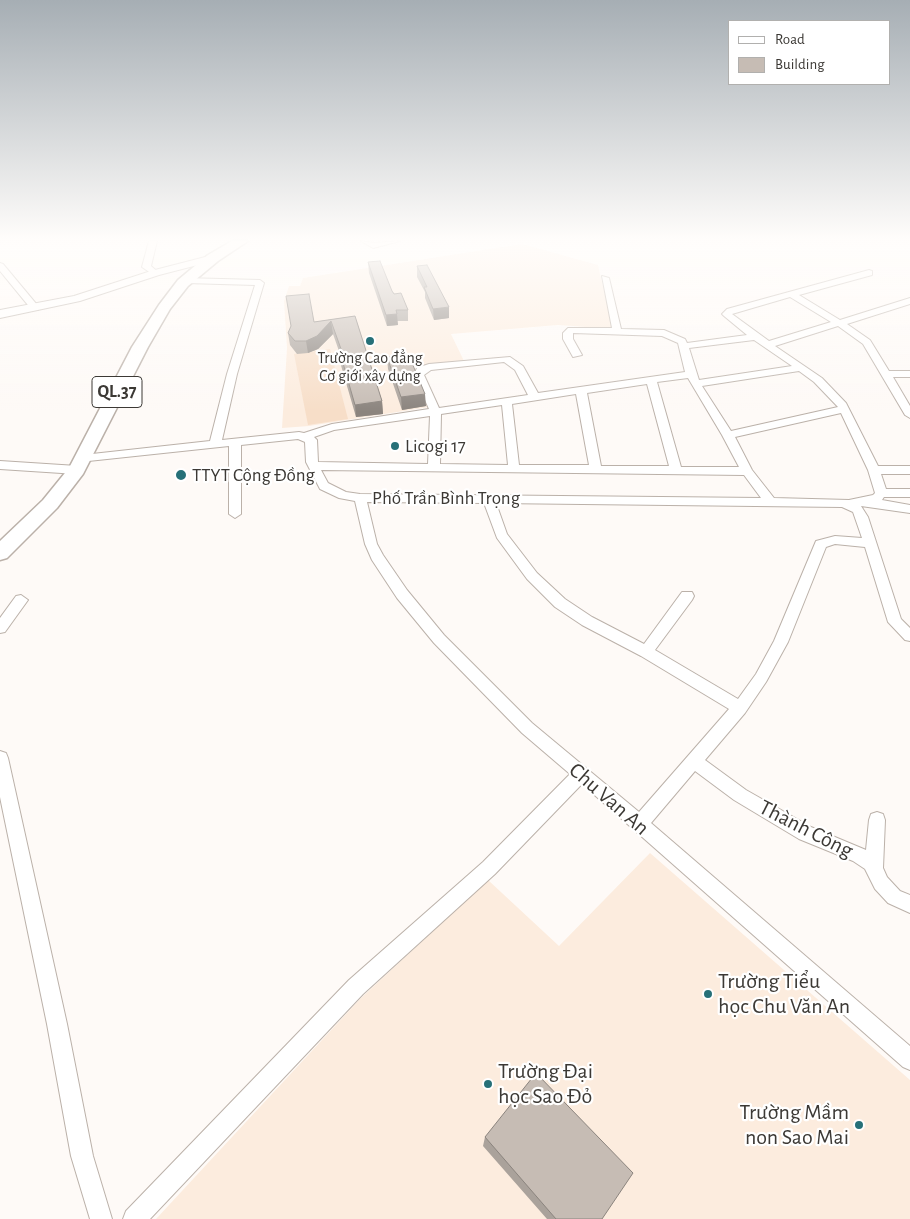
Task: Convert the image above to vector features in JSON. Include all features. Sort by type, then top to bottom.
[{"type":"highway","name":"QL.37","points":[[0,553],[50,504],[80,464],[140,347],[172,298]]},
{"type":"main road","points":[[0,314],[79,298]]},
{"type":"street","points":[[27,298],[35,308]]},
{"type":"street","points":[[215,445],[232,374],[255,298]]},
{"type":"street","points":[[610,298],[617,331]]},
{"type":"street","points":[[782,298],[730,311],[727,314],[732,320],[818,380],[844,409],[874,470],[881,493]]},
{"type":"street","points":[[798,298],[867,342],[888,374],[910,415]]},
{"type":"street","points":[[768,345],[841,324],[910,301]]},
{"type":"street","points":[[576,355],[568,338],[568,333],[571,330],[664,333],[676,337],[684,346],[693,379],[747,470],[770,501]]},
{"type":"street","points":[[684,346],[756,337]]},
{"type":"street","points":[[434,467],[436,413],[419,374],[421,370],[429,367],[506,359],[518,368],[535,398]]},
{"type":"street","points":[[0,465],[80,464],[215,445],[306,436],[332,427],[651,380],[693,379],[802,368]]},
{"type":"street","points":[[888,374],[910,374]]},
{"type":"street","points":[[651,380],[676,470]]},
{"type":"street","points":[[581,391],[596,470]]},
{"type":"street","points":[[506,402],[514,468]]},
{"type":"street","points":[[728,436],[844,409]]},
{"type":"street","name":"Phố Trần Bình Trọng","points":[[306,436],[311,440],[314,466],[324,486],[338,493],[360,498],[770,501],[850,504],[866,502]]},
{"type":"street","points":[[235,443],[235,514]]},
{"type":"street","points":[[314,466],[747,470]]},
{"type":"street","points":[[874,470],[910,470]]},
{"type":"street","points":[[881,493],[910,493]]},
{"type":"street","points":[[866,502],[877,498],[881,493]]},
{"type":"street","name":"Chu Van An","points":[[360,498],[371,544],[377,557],[419,615],[527,728],[582,773],[638,824],[910,1060]]},
{"type":"street","points":[[488,498],[501,534],[532,576],[572,612],[646,652],[740,708]]},
{"type":"street","points":[[866,502],[910,509]]},
{"type":"street","points":[[850,504],[858,509],[862,517],[895,622],[910,636]]},
{"type":"street","points":[[638,824],[740,708],[761,678],[781,642],[821,544],[835,540],[870,543]]},
{"type":"street","points":[[646,652],[687,596]]},
{"type":"street","points":[[0,628],[21,600]]},
{"type":"street","points":[[0,758],[57,1024],[82,1156],[101,1219]]},
{"type":"street","name":"Thành Công","points":[[694,761],[740,795],[805,833],[859,855],[871,863],[881,883],[894,897],[910,904]]},
{"type":"street","points":[[134,1219],[356,987],[488,868],[582,773]]},
{"type":"street","points":[[874,869],[877,820]]},
{"type":"shaded area","name":"Trường Cao đẳng Cơ giới xây dựng","points":[[285,298],[606,298],[613,329],[558,325],[451,334],[464,361],[414,367],[429,407],[309,426],[282,428],[287,348]]},
{"type":"shaded area","points":[[330,349],[348,419],[308,425],[294,354]]},
{"type":"shaded area","name":"Trường Đại học Sao Đỏ","points":[[650,853],[910,1080],[910,1219],[156,1219],[360,999],[488,880],[559,946]]},
{"type":"building","points":[[286,298],[310,298],[314,322],[355,316],[382,401],[355,405],[339,349],[341,349],[331,321],[317,336],[306,341],[295,341],[288,333],[291,326]]},
{"type":"building","points":[[380,298],[403,298],[408,310],[396,310],[397,314],[386,315]]},
{"type":"building","points":[[428,298],[444,298],[449,307],[433,309]]},
{"type":"building","points":[[411,354],[412,363],[425,394],[401,397],[387,357]]},
{"type":"building","points":[[536,1073],[633,1173],[602,1219],[556,1219],[485,1137]]},
{"type":"place","name":"Trường Cao đẳng Cơ giới xây dựng","points":[[370,341]]},
{"type":"place","name":"Licogi 17","points":[[395,446]]},
{"type":"place","name":"TTYT Cộng Đồng","points":[[181,475]]},
{"type":"place","name":"Trường Tiểu học Chu Văn An","points":[[708,994]]},
{"type":"place","name":"Trường Đại học Sao Đỏ","points":[[488,1084]]},
{"type":"place","name":"Trường Mầm non Sao Mai","points":[[859,1125]]}]
